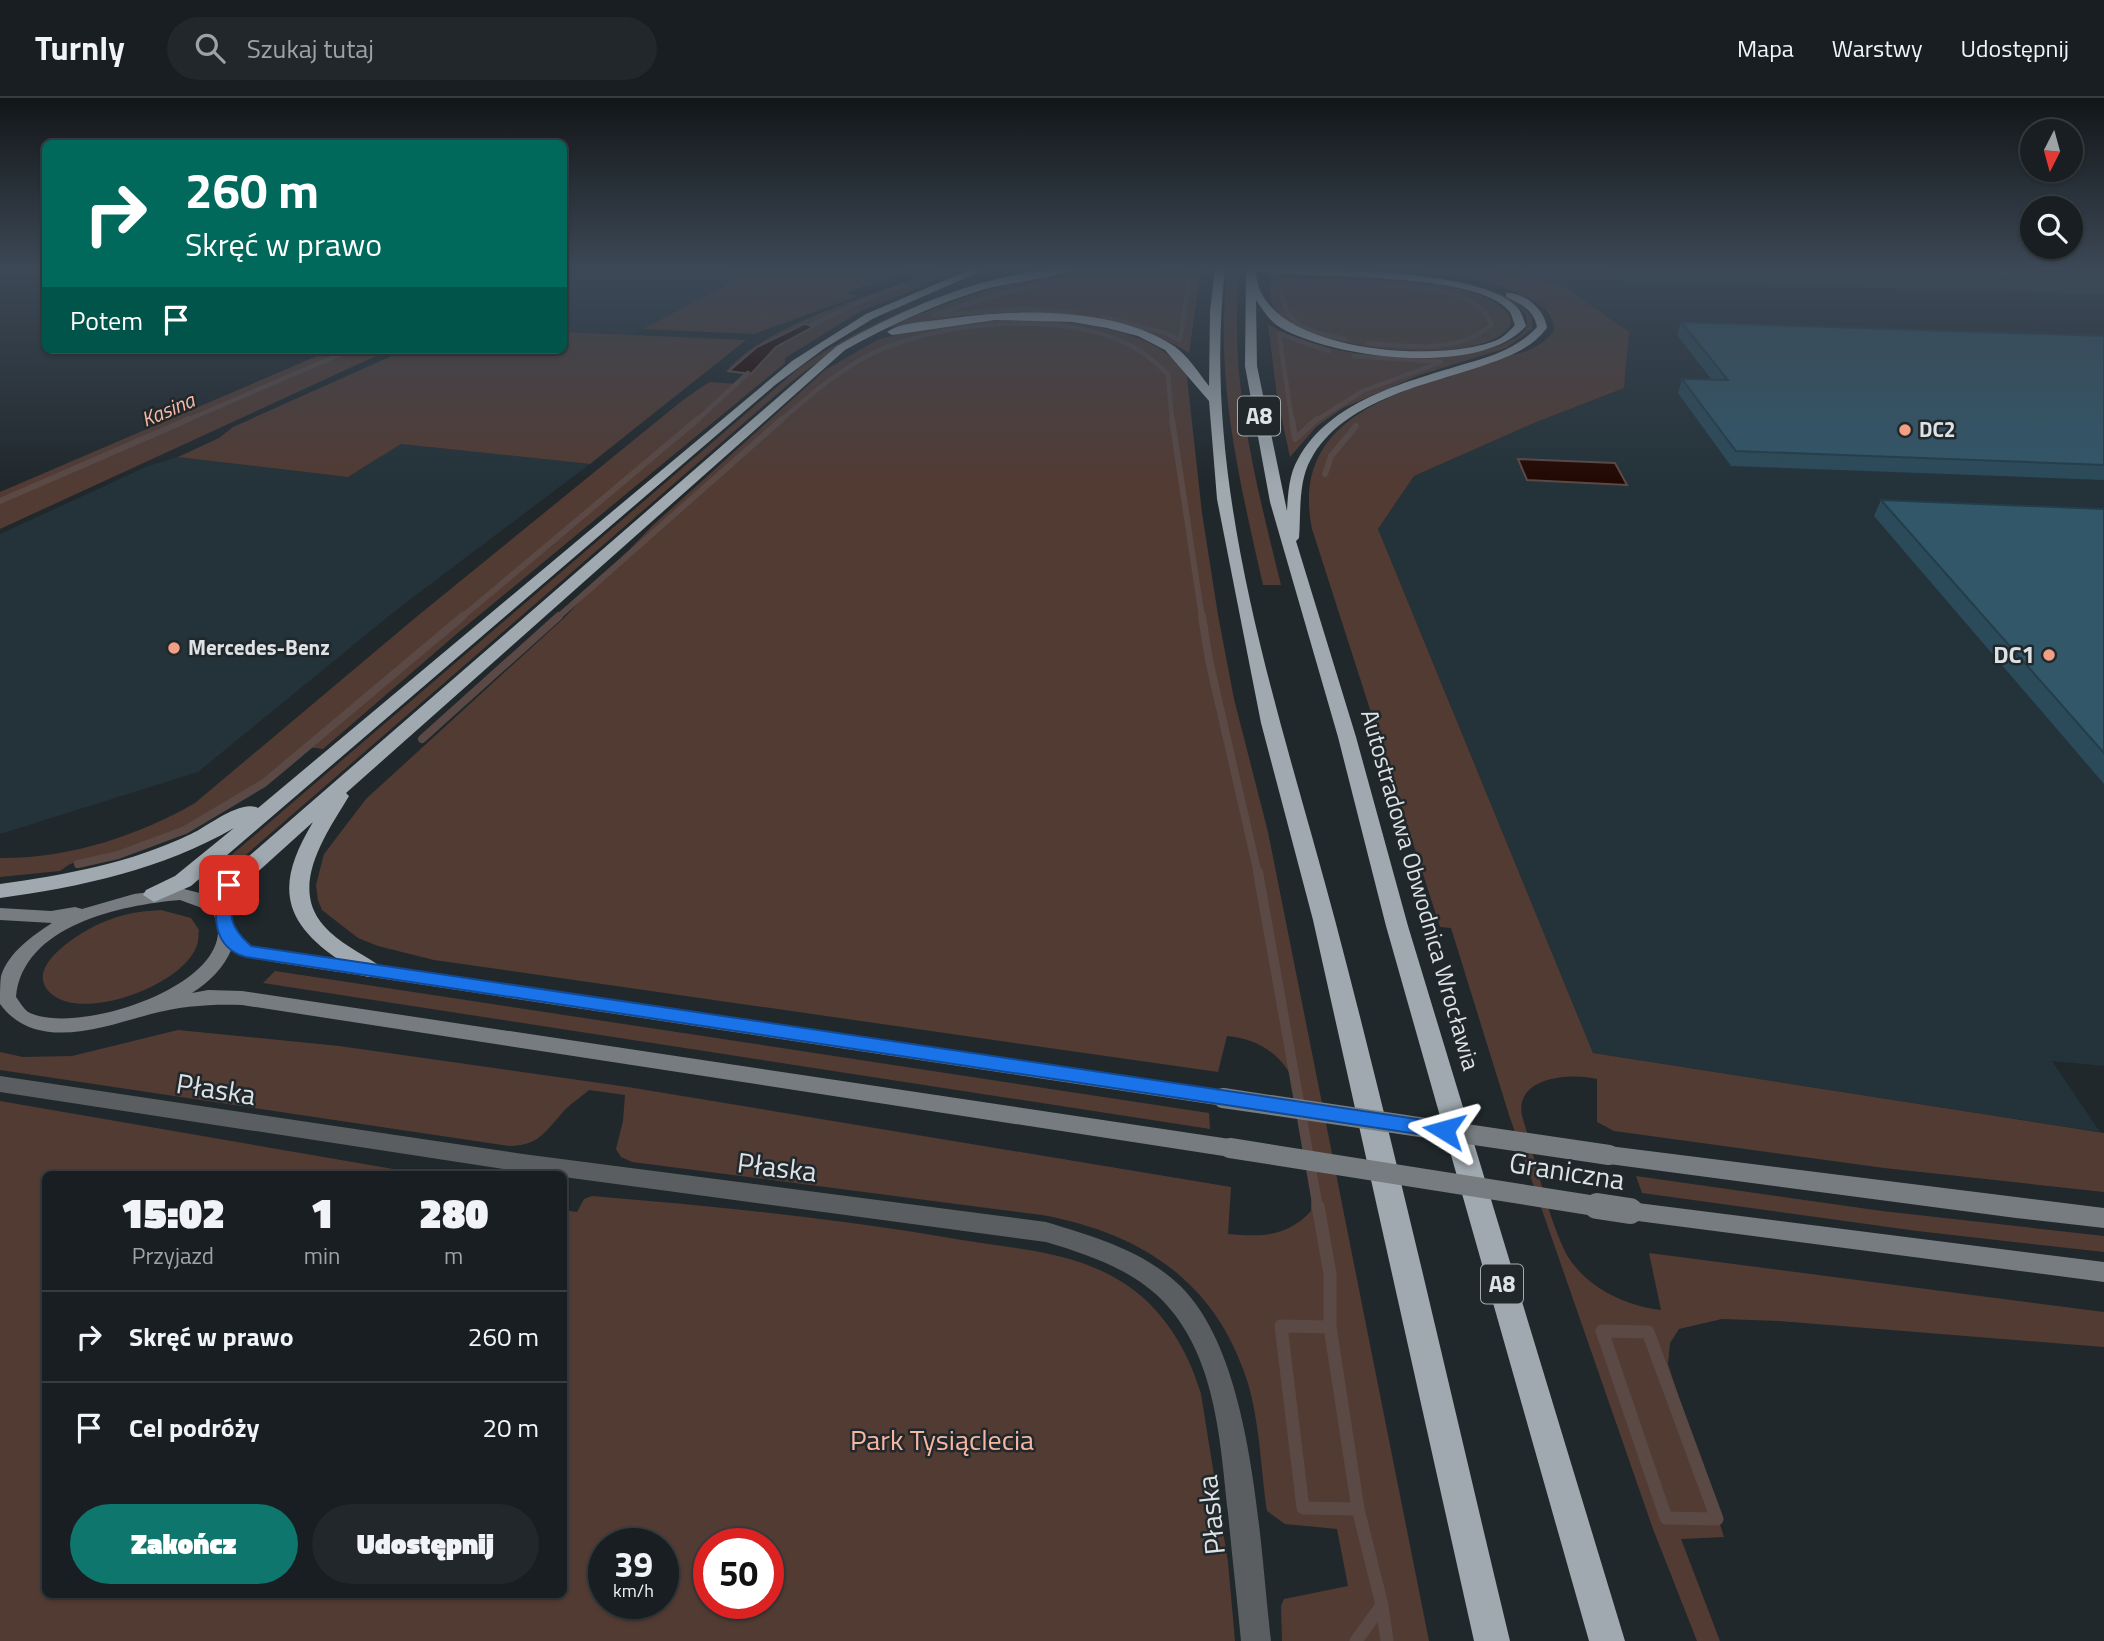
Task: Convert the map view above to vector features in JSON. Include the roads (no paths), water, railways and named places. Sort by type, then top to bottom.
[{"type":"highway","points":[[222,909],[229,885],[816,359],[831,341]]},
{"type":"highway","points":[[154,895],[184,881],[771,383],[849,341]]},
{"type":"highway","points":[[816,359],[852,341]]},
{"type":"highway","points":[[816,359],[866,341]]},
{"type":"highway","points":[[1152,341],[1184,359],[1214,400]]},
{"type":"highway","name":"A8","points":[[1215,341],[1214,400],[1224,499],[1270,723],[1324,919],[1492,1641]]},
{"type":"highway","name":"Autostradowa Obwodnica Wrocławia","points":[[1251,341],[1251,366],[1277,502],[1347,737],[1400,939],[1607,1641]]},
{"type":"highway","points":[[1325,341],[1361,349],[1417,353],[1463,351],[1503,341]]},
{"type":"highway","points":[[1291,547],[1303,462],[1323,431],[1369,401],[1530,341]]},
{"type":"highway","points":[[0,891],[82,879],[170,853],[216,832],[309,775]]},
{"type":"highway","points":[[347,781],[296,880],[298,908],[316,932],[369,970]]},
{"type":"main road","points":[[0,914],[51,917],[85,912],[154,895],[198,898],[222,909],[228,935],[221,952],[207,970],[176,994],[151,1007],[100,1023],[54,1026],[22,1018],[6,998],[5,970],[54,930],[85,912]]},
{"type":"main road","name":"Graniczna","points":[[228,935],[246,951],[369,970],[1609,1155],[1948,1201],[2104,1218]]},
{"type":"main road","name":"Graniczna","points":[[151,1007],[208,997],[242,998],[1630,1210],[2104,1272]]},
{"type":"street","name":"Płaska","points":[[0,1084],[227,1121],[521,1163],[1046,1232],[1102,1248],[1152,1276],[1177,1300],[1208,1343],[1216,1363],[1224,1389],[1233,1444],[1256,1641]]},
{"type":"waterway","points":[[780,421],[837,375],[875,352],[904,341]]},
{"type":"waterway","points":[[1120,341],[1143,353],[1168,374],[1172,421]]},
{"type":"waterway","points":[[1280,341],[1292,421]]},
{"type":"waterway","points":[[1300,341],[1329,351]]},
{"type":"waterway","points":[[1367,343],[1416,347],[1461,341]]},
{"type":"waterway","name":"Kasina","points":[[185,421],[341,354]]},
{"type":"waterway","points":[[1315,421],[1363,391],[1441,362],[1354,356]]},
{"type":"waterway","points":[[696,421],[748,373]]},
{"type":"waterway","name":"Kasina","points":[[0,501],[189,419]]},
{"type":"waterway","points":[[461,618],[698,419]]},
{"type":"waterway","points":[[557,618],[782,419]]},
{"type":"waterway","points":[[1172,419],[1202,618]]},
{"type":"waterway","points":[[1292,419],[1295,439],[1317,419]]},
{"type":"waterway","points":[[1325,474],[1331,456],[1356,426]]},
{"type":"waterway","points":[[78,864],[118,855],[185,830],[264,783],[463,616]]},
{"type":"waterway","points":[[422,739],[559,616]]},
{"type":"waterway","points":[[1202,616],[1209,660],[1258,874]]},
{"type":"waterway","points":[[1258,872],[1318,1208]]},
{"type":"waterway","points":[[1318,1206],[1330,1274],[1330,1327]]},
{"type":"waterway","points":[[1330,1327],[1281,1326],[1303,1508],[1358,1509]]},
{"type":"waterway","points":[[1330,1327],[1358,1509]]},
{"type":"waterway","points":[[1602,1331],[1648,1332],[1717,1519],[1666,1518],[1602,1331]]},
{"type":"waterway","points":[[1358,1509],[1382,1605]]},
{"type":"waterway","points":[[1356,1641],[1382,1605]]},
{"type":"waterway","points":[[1382,1605],[1387,1641]]},
{"type":"place","name":"DC2","points":[[1905,430]]},
{"type":"place","name":"Mercedes-Benz","points":[[174,648]]},
{"type":"place","name":"DC1","points":[[2049,655]]},
{"type":"park label","name":"Park Tysiąclecia","points":[[942,1440]]}]
